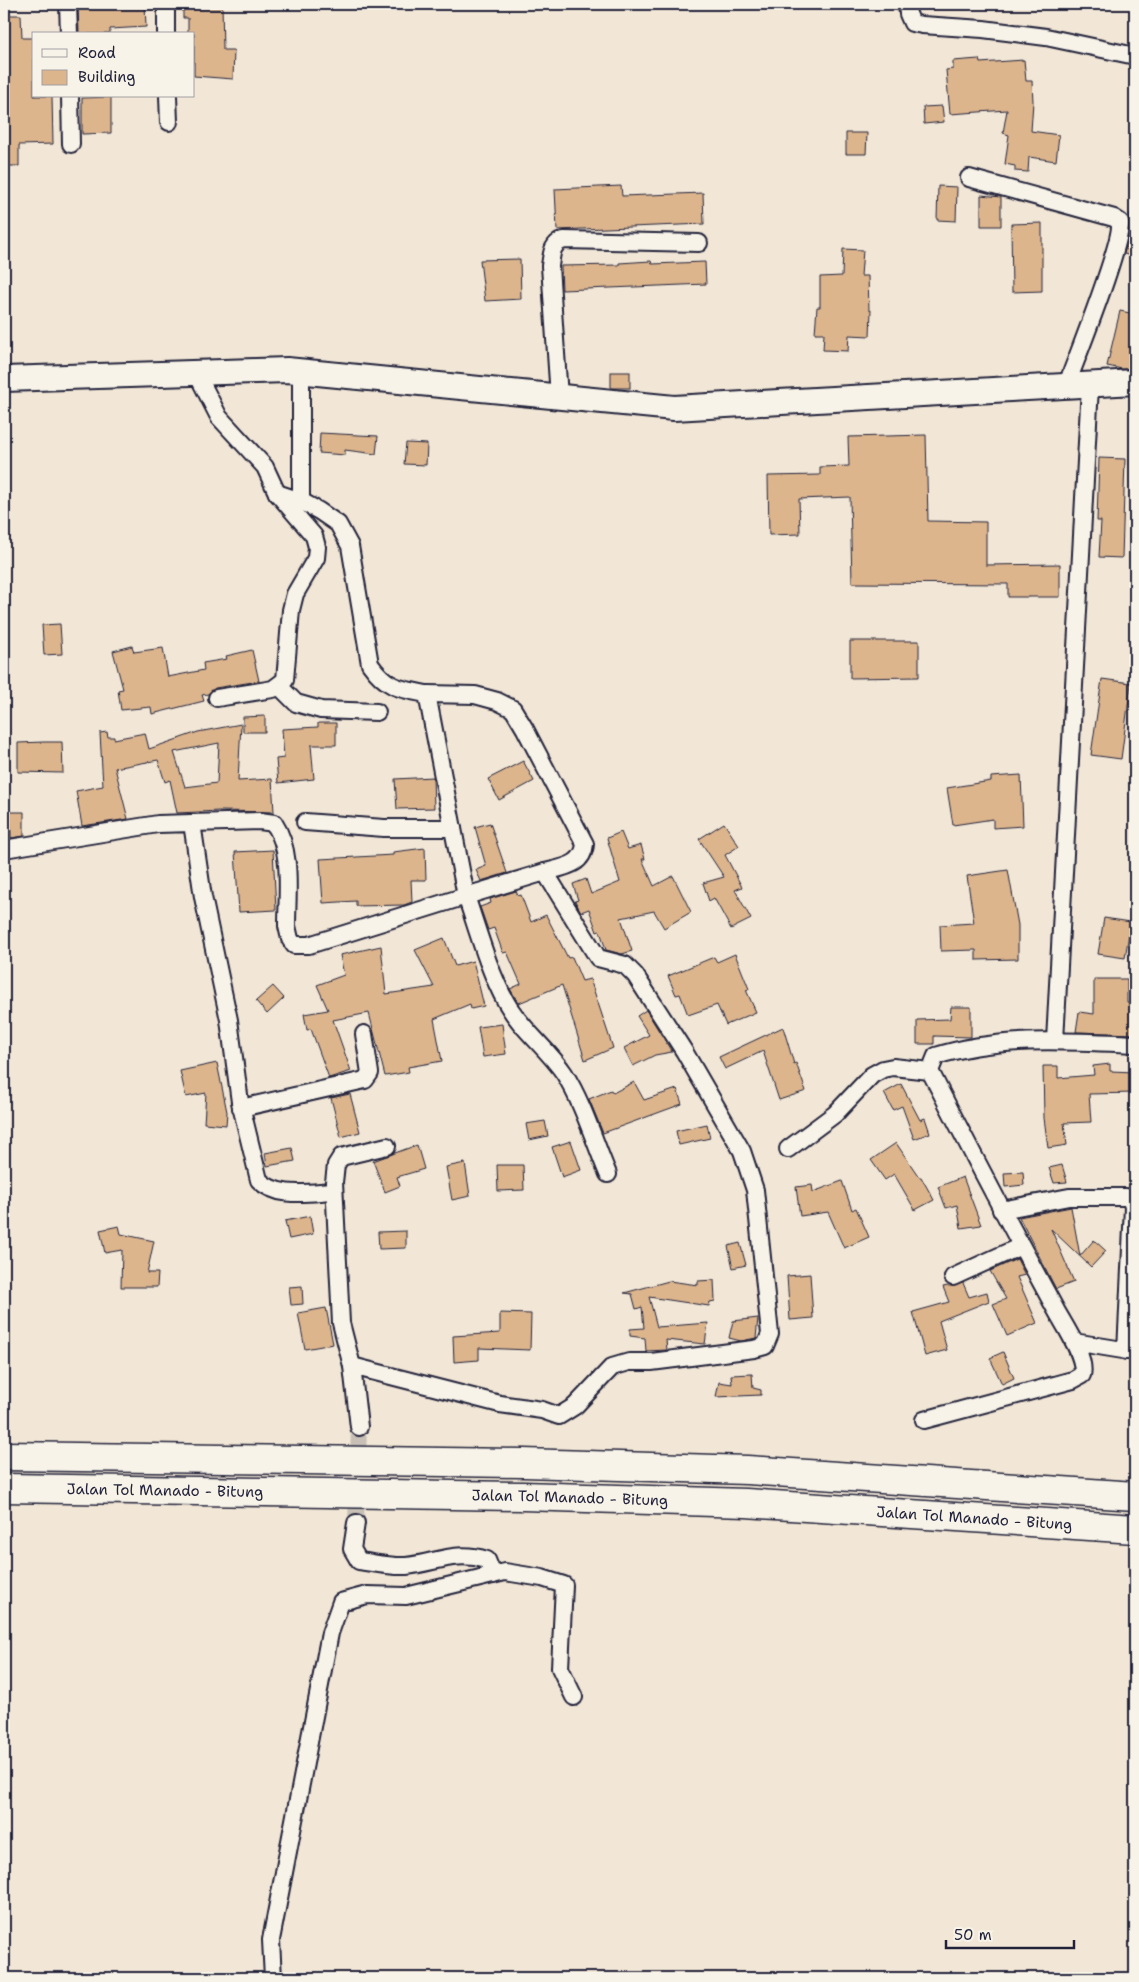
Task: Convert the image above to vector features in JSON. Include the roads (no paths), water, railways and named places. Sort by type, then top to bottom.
[{"type":"highway","points":[[4,1456],[524,1463],[737,1470],[1135,1496]]},
{"type":"highway","name":"Jalan Tol Manado - Bitung","points":[[4,1488],[523,1496],[736,1503],[1135,1529]]},
{"type":"street","points":[[68,4],[69,32]]},
{"type":"street","points":[[166,4],[166,32]]},
{"type":"street","points":[[907,4],[908,14],[912,23],[1046,37],[1135,56]]},
{"type":"street","points":[[70,98],[71,144]]},
{"type":"street","points":[[168,98],[169,122]]},
{"type":"street","points":[[969,178],[1114,218],[1120,222],[1121,228],[1110,262],[1066,387]]},
{"type":"street","points":[[559,398],[550,266],[553,248],[557,242],[564,240],[700,243]]},
{"type":"street","points":[[196,372],[219,418],[265,467],[277,493],[314,536],[317,547],[316,558],[295,594],[287,635],[285,680],[279,686],[217,698]]},
{"type":"street","points":[[4,379],[196,372],[301,372],[674,408],[1135,382]]},
{"type":"street","points":[[301,372],[301,501]]},
{"type":"street","points":[[1055,1041],[1090,386]]},
{"type":"street","points":[[4,849],[158,824],[260,820],[274,823],[282,835],[285,848],[288,926],[290,939],[294,945],[309,945],[580,860],[584,854],[585,844],[526,729],[513,709],[497,701],[475,695],[427,694],[401,689],[381,680],[370,664],[350,546],[338,524],[301,501],[277,493]]},
{"type":"street","points":[[279,686],[296,703],[321,710],[377,712]]},
{"type":"street","points":[[427,694],[466,896],[486,959],[506,1003],[530,1036],[563,1072],[572,1088],[608,1174]]},
{"type":"street","points":[[192,822],[203,897],[229,1020],[241,1108],[259,1180],[266,1187],[283,1192],[334,1191]]},
{"type":"street","points":[[306,822],[384,828],[453,828]]},
{"type":"street","points":[[352,1366],[500,1404],[542,1410],[559,1416],[576,1406],[612,1367],[629,1362],[651,1362],[766,1346],[770,1334],[755,1190],[742,1151],[684,1051],[635,974],[625,965],[598,958],[545,872]]},
{"type":"street","points":[[241,1108],[365,1080],[370,1073],[364,1034]]},
{"type":"street","points":[[924,1420],[1073,1380],[1082,1375],[1084,1369],[1074,1342],[1001,1210],[930,1071],[936,1056],[949,1052],[1020,1042],[1055,1041],[1135,1044]]},
{"type":"street","points":[[788,1149],[835,1114],[872,1075],[883,1069],[893,1067],[930,1071]]},
{"type":"street","points":[[359,1427],[352,1366],[341,1323],[334,1191],[336,1164],[341,1156],[387,1146]]},
{"type":"street","points":[[1001,1210],[1069,1197],[1126,1197],[1131,1200],[1134,1207],[1131,1352],[1074,1342]]},
{"type":"street","points":[[953,1277],[1021,1246]]},
{"type":"street","points":[[356,1523],[352,1550],[359,1562],[405,1566],[449,1556],[473,1556],[487,1560],[493,1575]]},
{"type":"street","points":[[273,1978],[271,1940],[330,1633],[341,1602],[367,1595],[406,1596],[505,1572],[542,1578],[564,1585],[560,1668],[574,1697]]},
{"type":"tunnel","points":[[356,1523],[359,1427]]}]
